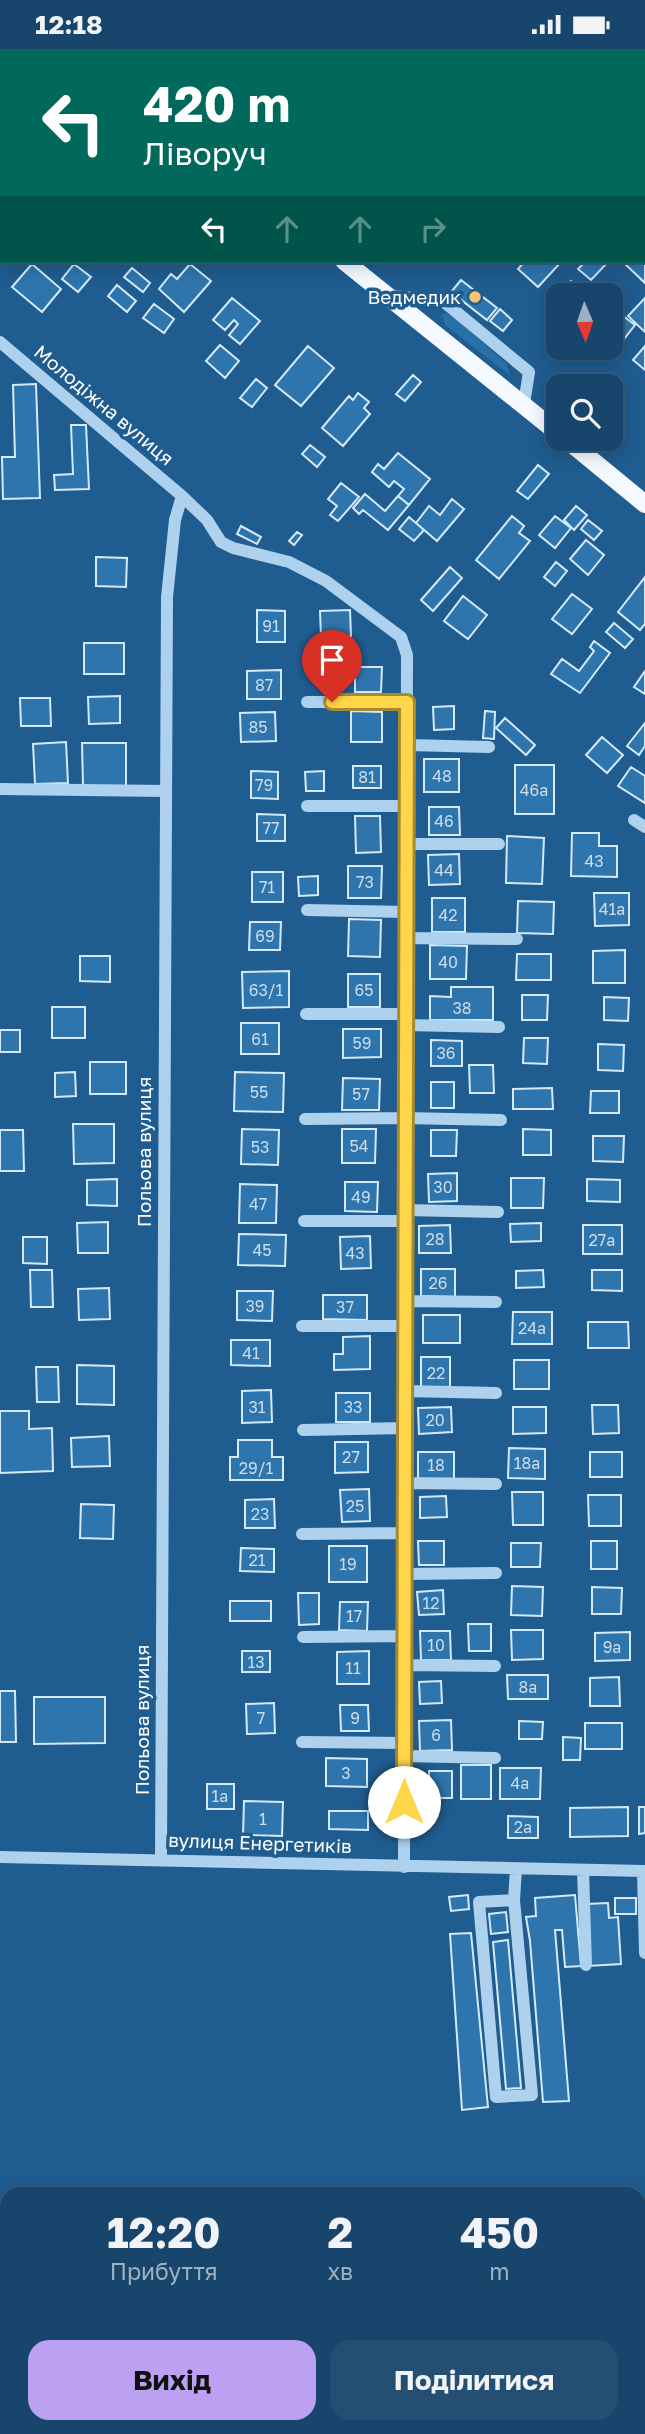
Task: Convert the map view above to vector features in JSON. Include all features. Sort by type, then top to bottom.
[{"type":"main road","points":[[346,263],[546,423]]},
{"type":"main road","points":[[581,451],[645,504]]},
{"type":"street","points":[[384,295],[443,301],[529,372],[524,404]]},
{"type":"street","name":"Молодіжна вулиця","points":[[0,342],[182,496],[207,520],[221,542],[233,548],[289,562],[326,581],[401,637],[407,655],[407,702]]},
{"type":"street","name":"Польова вулиця","points":[[161,1859],[167,597],[175,520],[182,496]]},
{"type":"street","points":[[307,702],[407,702],[404,1867]]},
{"type":"street","points":[[407,745],[489,747]]},
{"type":"street","points":[[0,789],[166,791]]},
{"type":"street","points":[[307,806],[407,806]]},
{"type":"street","points":[[406,844],[499,844]]},
{"type":"street","points":[[307,910],[406,912]]},
{"type":"street","points":[[406,938],[517,939]]},
{"type":"street","points":[[306,1014],[499,1027]]},
{"type":"street","points":[[305,1119],[501,1120]]},
{"type":"street","points":[[304,1221],[498,1212]]},
{"type":"street","points":[[405,1301],[496,1302]]},
{"type":"street","points":[[302,1326],[405,1327]]},
{"type":"street","points":[[405,1391],[496,1393]]},
{"type":"street","points":[[303,1430],[405,1428]]},
{"type":"street","points":[[405,1483],[496,1484]]},
{"type":"street","points":[[302,1534],[405,1533]]},
{"type":"street","points":[[405,1574],[496,1573]]},
{"type":"street","points":[[303,1637],[405,1636]]},
{"type":"street","points":[[405,1665],[495,1666]]},
{"type":"street","points":[[302,1742],[495,1758]]},
{"type":"street","name":"вулиця Енергетиків","points":[[0,1857],[644,1871]]},
{"type":"street","points":[[514,1899],[479,1902],[496,2097],[532,2095],[514,1899],[516,1869]]},
{"type":"street","points":[[583,1870],[586,1965]]},
{"type":"street","points":[[644,1871],[645,1953]]},
{"type":"shaded area","points":[[446,313],[506,363],[511,376],[445,325],[442,315]]},
{"type":"building","points":[[523,263],[560,263],[538,287],[518,269]]},
{"type":"building","points":[[584,263],[607,263],[591,280],[578,269]]},
{"type":"building","points":[[645,263],[645,283],[625,264]]},
{"type":"building","points":[[32,264],[61,289],[42,312],[12,287]]},
{"type":"building","points":[[74,264],[91,277],[78,292],[62,279]]},
{"type":"building","points":[[190,264],[211,281],[184,312],[159,289],[171,274],[177,279]]},
{"type":"building","points":[[132,268],[150,283],[143,292],[124,277]]},
{"type":"building","points":[[461,280],[497,308],[487,320],[451,292]]},
{"type":"building","points":[[117,285],[136,301],[127,312],[108,296]]},
{"type":"building","points":[[232,298],[260,321],[240,344],[229,335],[238,324],[234,320],[225,330],[213,320]]},
{"type":"building","points":[[645,298],[645,332],[628,316]]},
{"type":"building","points":[[154,304],[174,319],[164,333],[143,318]]},
{"type":"building","points":[[500,309],[512,320],[503,331],[490,321]]},
{"type":"building","points":[[623,316],[635,325],[623,338]]},
{"type":"building","points":[[220,345],[239,361],[225,378],[206,361]]},
{"type":"building","points":[[308,346],[334,368],[301,406],[275,385]]},
{"type":"building","points":[[645,346],[645,370],[633,360]]},
{"type":"building","points":[[413,375],[421,382],[405,401],[396,394]]},
{"type":"building","points":[[256,379],[267,388],[252,407],[240,398]]},
{"type":"building","points":[[36,384],[40,498],[3,499],[2,457],[15,457],[13,385]]},
{"type":"building","points":[[358,393],[369,402],[364,408],[370,414],[343,446],[322,428],[349,396],[353,400]]},
{"type":"building","points":[[71,425],[86,425],[89,489],[55,490],[54,475],[73,474]]},
{"type":"building","points":[[310,445],[325,457],[317,467],[302,454]]},
{"type":"building","points":[[398,453],[430,479],[409,505],[398,496],[404,489],[394,481],[389,487],[372,472],[378,464],[384,469]]},
{"type":"building","points":[[538,465],[549,474],[528,499],[517,491]]},
{"type":"building","points":[[341,483],[359,497],[338,521],[330,515],[337,506],[328,499]]},
{"type":"building","points":[[365,494],[385,511],[398,496],[409,505],[388,530],[363,510],[359,514],[353,508]]},
{"type":"building","points":[[452,499],[464,509],[437,541],[416,523],[429,506],[440,515]]},
{"type":"building","points":[[576,506],[587,515],[574,530],[564,520]]},
{"type":"building","points":[[512,516],[524,526],[519,533],[530,541],[499,579],[476,560]]},
{"type":"building","points":[[555,516],[571,528],[555,548],[539,535]]},
{"type":"building","points":[[409,517],[424,530],[414,541],[399,529]]},
{"type":"building","points":[[588,520],[602,531],[594,540],[581,529]]},
{"type":"building","points":[[241,526],[261,537],[257,544],[237,534]]},
{"type":"building","points":[[297,532],[302,535],[294,545],[289,541]]},
{"type":"building","points":[[586,540],[604,555],[588,575],[570,559]]},
{"type":"building","points":[[96,557],[127,558],[126,587],[96,586]]},
{"type":"building","points":[[556,562],[567,571],[555,586],[544,577]]},
{"type":"building","points":[[450,567],[462,578],[433,611],[421,600]]},
{"type":"building","points":[[645,577],[645,624],[640,630],[618,612]]},
{"type":"building","points":[[572,594],[592,609],[572,634],[552,619]]},
{"type":"building","points":[[463,596],[487,615],[468,639],[444,621]]},
{"type":"building","points":[[257,610],[285,611],[285,642],[257,642]]},
{"type":"building","points":[[350,610],[351,636],[321,637],[320,611]]},
{"type":"building","points":[[614,623],[633,639],[625,648],[606,632]]},
{"type":"building","points":[[594,641],[610,653],[580,693],[551,674],[562,659],[579,671],[594,651],[590,647]]},
{"type":"building","points":[[84,643],[124,643],[124,674],[84,674]]},
{"type":"building","points":[[355,667],[382,667],[381,692],[355,692]]},
{"type":"building","points":[[281,670],[281,699],[247,699],[247,671]]},
{"type":"building","points":[[645,671],[645,694],[634,687]]},
{"type":"building","points":[[120,696],[120,723],[89,724],[88,697]]},
{"type":"building","points":[[20,698],[50,698],[51,726],[21,726]]},
{"type":"building","points":[[454,706],[454,729],[434,730],[433,707]]},
{"type":"building","points":[[351,711],[382,712],[382,742],[351,742]]},
{"type":"building","points":[[485,711],[495,712],[494,739],[483,738]]},
{"type":"building","points":[[275,712],[276,741],[241,742],[240,713]]},
{"type":"building","points":[[505,718],[535,745],[526,755],[496,728]]},
{"type":"building","points":[[645,723],[645,746],[639,755],[627,746]]},
{"type":"building","points":[[602,737],[623,755],[607,773],[586,755]]},
{"type":"building","points":[[66,742],[68,783],[35,784],[33,744]]},
{"type":"building","points":[[82,743],[126,743],[126,786],[83,786]]},
{"type":"building","points":[[424,759],[459,759],[459,792],[424,792]]},
{"type":"building","points":[[515,765],[554,765],[554,814],[515,814]]},
{"type":"building","points":[[353,766],[381,766],[381,788],[353,788]]},
{"type":"building","points":[[631,767],[645,776],[645,803],[618,786]]},
{"type":"building","points":[[251,771],[278,772],[278,799],[251,798]]},
{"type":"building","points":[[324,771],[324,791],[306,791],[305,772]]},
{"type":"building","points":[[429,807],[459,807],[460,835],[429,835]]},
{"type":"building","points":[[257,814],[285,815],[285,841],[257,841]]},
{"type":"building","points":[[355,816],[380,816],[381,852],[356,853]]},
{"type":"building","points":[[572,833],[599,833],[599,846],[617,846],[617,877],[571,876]]},
{"type":"building","points":[[507,836],[544,838],[542,884],[506,883]]},
{"type":"building","points":[[459,854],[460,884],[429,885],[428,855]]},
{"type":"building","points":[[348,866],[382,866],[381,898],[348,898]]},
{"type":"building","points":[[252,872],[283,872],[283,902],[252,902]]},
{"type":"building","points":[[318,876],[318,895],[299,896],[298,877]]},
{"type":"building","points":[[594,893],[629,893],[629,925],[595,926]]},
{"type":"building","points":[[432,898],[465,898],[465,932],[432,932]]},
{"type":"building","points":[[518,901],[554,902],[553,934],[517,933]]},
{"type":"building","points":[[349,919],[381,920],[380,957],[348,956]]},
{"type":"building","points":[[250,922],[281,922],[280,950],[249,950]]},
{"type":"building","points":[[430,945],[467,946],[466,979],[430,979]]},
{"type":"building","points":[[625,950],[625,983],[593,983],[593,951]]},
{"type":"building","points":[[517,954],[551,954],[551,980],[516,980]]},
{"type":"building","points":[[80,956],[110,956],[110,982],[80,981]]},
{"type":"building","points":[[289,971],[289,1007],[243,1008],[242,972]]},
{"type":"building","points":[[348,974],[380,974],[380,1007],[348,1007]]},
{"type":"building","points":[[451,987],[493,987],[493,1020],[430,1020],[430,996],[451,997]]},
{"type":"building","points":[[522,995],[548,995],[547,1020],[522,1020]]},
{"type":"building","points":[[604,997],[629,998],[628,1021],[604,1020]]},
{"type":"building","points":[[52,1007],[85,1007],[85,1038],[52,1038]]},
{"type":"building","points":[[241,1023],[279,1023],[279,1054],[241,1054]]},
{"type":"building","points":[[343,1029],[381,1029],[381,1057],[343,1058]]},
{"type":"building","points":[[0,1030],[20,1030],[20,1052],[0,1052]]},
{"type":"building","points":[[524,1038],[548,1038],[547,1064],[523,1063]]},
{"type":"building","points":[[431,1040],[462,1041],[462,1066],[431,1066]]},
{"type":"building","points":[[598,1044],[624,1045],[623,1071],[598,1070]]},
{"type":"building","points":[[90,1062],[126,1062],[126,1094],[90,1094]]},
{"type":"building","points":[[469,1065],[493,1065],[494,1093],[470,1093]]},
{"type":"building","points":[[75,1072],[76,1096],[55,1097],[55,1073]]},
{"type":"building","points":[[235,1072],[284,1073],[283,1112],[234,1111]]},
{"type":"building","points":[[343,1078],[380,1079],[379,1110],[342,1110]]},
{"type":"building","points":[[431,1082],[454,1082],[454,1108],[431,1108]]},
{"type":"building","points":[[552,1088],[553,1109],[513,1109],[513,1089]]},
{"type":"building","points":[[591,1091],[619,1091],[619,1113],[590,1113]]},
{"type":"building","points":[[73,1124],[114,1124],[114,1163],[74,1164]]},
{"type":"building","points":[[242,1129],[279,1130],[278,1165],[241,1164]]},
{"type":"building","points":[[342,1129],[376,1129],[375,1163],[342,1163]]},
{"type":"building","points":[[523,1129],[551,1130],[551,1155],[523,1155]]},
{"type":"building","points":[[0,1130],[23,1130],[24,1171],[0,1171]]},
{"type":"building","points":[[431,1130],[457,1130],[456,1156],[431,1156]]},
{"type":"building","points":[[593,1136],[624,1136],[623,1162],[593,1161]]},
{"type":"building","points":[[457,1173],[457,1201],[429,1202],[428,1174]]},
{"type":"building","points":[[511,1178],[544,1178],[543,1208],[511,1208]]},
{"type":"building","points":[[117,1179],[117,1206],[87,1205],[87,1180]]},
{"type":"building","points":[[587,1179],[620,1180],[620,1202],[587,1201]]},
{"type":"building","points":[[345,1182],[378,1182],[377,1212],[345,1211]]},
{"type":"building","points":[[240,1184],[277,1185],[276,1223],[239,1223]]},
{"type":"building","points":[[108,1222],[108,1253],[78,1253],[77,1223]]},
{"type":"building","points":[[541,1223],[541,1241],[511,1242],[510,1224]]},
{"type":"building","points":[[450,1225],[451,1253],[419,1253],[419,1226]]},
{"type":"building","points":[[583,1225],[622,1225],[622,1254],[583,1254]]},
{"type":"building","points":[[239,1234],[286,1235],[285,1266],[238,1265]]},
{"type":"building","points":[[370,1236],[371,1268],[341,1269],[340,1237]]},
{"type":"building","points":[[23,1237],[47,1237],[47,1264],[23,1263]]},
{"type":"building","points":[[421,1269],[455,1269],[455,1297],[421,1296]]},
{"type":"building","points":[[30,1270],[52,1270],[53,1307],[31,1307]]},
{"type":"building","points":[[543,1270],[544,1287],[516,1288],[516,1271]]},
{"type":"building","points":[[592,1270],[622,1270],[622,1291],[592,1290]]},
{"type":"building","points":[[109,1288],[110,1319],[79,1320],[78,1289]]},
{"type":"building","points":[[237,1291],[273,1291],[272,1321],[237,1320]]},
{"type":"building","points":[[323,1295],[367,1295],[367,1320],[323,1319]]},
{"type":"building","points":[[513,1312],[552,1312],[552,1344],[512,1344]]},
{"type":"building","points":[[423,1315],[460,1315],[460,1343],[423,1343]]},
{"type":"building","points":[[588,1322],[628,1322],[629,1348],[588,1348]]},
{"type":"building","points":[[370,1336],[370,1369],[334,1370],[334,1354],[343,1354],[343,1337]]},
{"type":"building","points":[[231,1340],[270,1340],[270,1366],[231,1365]]},
{"type":"building","points":[[421,1357],[450,1357],[450,1388],[421,1389]]},
{"type":"building","points":[[514,1360],[549,1360],[549,1389],[514,1389]]},
{"type":"building","points":[[77,1365],[114,1366],[114,1405],[77,1404]]},
{"type":"building","points":[[36,1367],[58,1367],[59,1402],[37,1402]]},
{"type":"building","points":[[271,1390],[272,1422],[242,1423],[242,1391]]},
{"type":"building","points":[[336,1393],[370,1393],[370,1422],[336,1422]]},
{"type":"building","points":[[592,1405],[618,1405],[619,1433],[593,1434]]},
{"type":"building","points":[[451,1407],[452,1432],[419,1434],[418,1408]]},
{"type":"building","points":[[513,1407],[546,1407],[546,1433],[513,1434]]},
{"type":"building","points":[[0,1411],[29,1411],[29,1429],[52,1428],[53,1471],[0,1473]]},
{"type":"building","points":[[109,1436],[110,1466],[72,1467],[71,1438]]},
{"type":"building","points":[[238,1440],[272,1440],[272,1457],[283,1457],[283,1480],[230,1480],[230,1457],[238,1457]]},
{"type":"building","points":[[335,1442],[368,1442],[368,1472],[335,1473]]},
{"type":"building","points":[[509,1448],[545,1449],[545,1479],[508,1478]]},
{"type":"building","points":[[418,1452],[454,1452],[454,1479],[418,1479]]},
{"type":"building","points":[[590,1452],[622,1452],[622,1477],[590,1477]]},
{"type":"building","points":[[369,1489],[370,1521],[342,1522],[340,1490]]},
{"type":"building","points":[[512,1492],[543,1492],[543,1525],[513,1525]]},
{"type":"building","points":[[588,1495],[621,1495],[621,1526],[589,1526]]},
{"type":"building","points":[[446,1496],[447,1517],[420,1518],[420,1497]]},
{"type":"building","points":[[274,1499],[275,1528],[245,1528],[245,1500]]},
{"type":"building","points":[[81,1504],[114,1505],[113,1539],[80,1538]]},
{"type":"building","points":[[418,1541],[444,1541],[444,1565],[419,1565]]},
{"type":"building","points":[[591,1541],[617,1541],[617,1569],[591,1569]]},
{"type":"building","points":[[511,1543],[541,1543],[540,1567],[511,1567]]},
{"type":"building","points":[[329,1546],[367,1546],[367,1582],[329,1582]]},
{"type":"building","points":[[241,1548],[274,1549],[274,1572],[240,1571]]},
{"type":"building","points":[[512,1586],[543,1587],[542,1616],[511,1615]]},
{"type":"building","points":[[592,1587],[622,1588],[621,1614],[592,1614]]},
{"type":"building","points":[[443,1590],[444,1614],[419,1615],[417,1592]]},
{"type":"building","points":[[298,1593],[319,1593],[319,1624],[299,1625]]},
{"type":"building","points":[[230,1601],[271,1601],[271,1621],[230,1621]]},
{"type":"building","points":[[340,1602],[368,1602],[367,1631],[339,1630]]},
{"type":"building","points":[[468,1624],[491,1624],[491,1651],[469,1651]]},
{"type":"building","points":[[511,1630],[543,1630],[543,1659],[512,1660]]},
{"type":"building","points":[[420,1631],[450,1631],[451,1660],[421,1660]]},
{"type":"building","points":[[630,1632],[630,1660],[595,1661],[595,1633]]},
{"type":"building","points":[[242,1651],[270,1651],[270,1672],[242,1672]]},
{"type":"building","points":[[369,1651],[369,1684],[337,1684],[337,1652]]},
{"type":"building","points":[[507,1675],[548,1675],[548,1699],[508,1699]]},
{"type":"building","points":[[619,1677],[620,1706],[590,1706],[590,1678]]},
{"type":"building","points":[[441,1681],[442,1703],[420,1704],[419,1682]]},
{"type":"building","points":[[0,1691],[15,1691],[16,1742],[0,1742]]},
{"type":"building","points":[[34,1697],[105,1697],[105,1743],[34,1744]]},
{"type":"building","points":[[274,1703],[275,1733],[247,1734],[246,1704]]},
{"type":"building","points":[[340,1705],[368,1705],[369,1731],[341,1731]]},
{"type":"building","points":[[451,1720],[452,1750],[420,1751],[419,1721]]},
{"type":"building","points":[[519,1721],[543,1722],[542,1739],[519,1739]]},
{"type":"building","points":[[585,1723],[622,1723],[622,1749],[585,1749]]},
{"type":"building","points":[[563,1737],[581,1738],[580,1760],[563,1760]]},
{"type":"building","points":[[326,1758],[367,1759],[367,1787],[326,1786]]},
{"type":"building","points":[[461,1765],[491,1765],[491,1799],[461,1799]]},
{"type":"building","points":[[500,1768],[541,1768],[540,1799],[500,1799]]},
{"type":"building","points":[[429,1771],[452,1771],[452,1798],[429,1798]]},
{"type":"building","points":[[207,1784],[234,1784],[234,1809],[207,1809]]},
{"type":"building","points":[[244,1801],[283,1802],[282,1836],[243,1835]]},
{"type":"building","points":[[628,1807],[628,1836],[570,1837],[570,1808]]},
{"type":"building","points":[[639,1807],[645,1807],[645,1833],[639,1834]]},
{"type":"building","points":[[329,1811],[368,1811],[368,1830],[329,1829]]},
{"type":"building","points":[[508,1816],[538,1817],[538,1838],[508,1838]]},
{"type":"building","points":[[468,1895],[469,1909],[451,1911],[449,1897]]},
{"type":"building","points":[[575,1895],[581,1966],[565,1967],[562,1930],[555,1930],[569,2101],[543,2102],[526,1917],[536,1916],[535,1898]]},
{"type":"building","points":[[615,1898],[636,1898],[636,1914],[615,1914]]},
{"type":"building","points":[[608,1903],[609,1918],[618,1917],[621,1964],[588,1966],[586,1904]]},
{"type":"building","points":[[506,1912],[508,1932],[491,1934],[489,1914]]},
{"type":"building","points":[[471,1933],[488,2107],[462,2110],[450,1934]]},
{"type":"building","points":[[508,1940],[521,2088],[506,2089],[493,1942]]},
{"type":"place","name":"Ведмедик","points":[[475,297]]},
{"type":"route","points":[[332,702],[407,702],[404,1802]]}]
